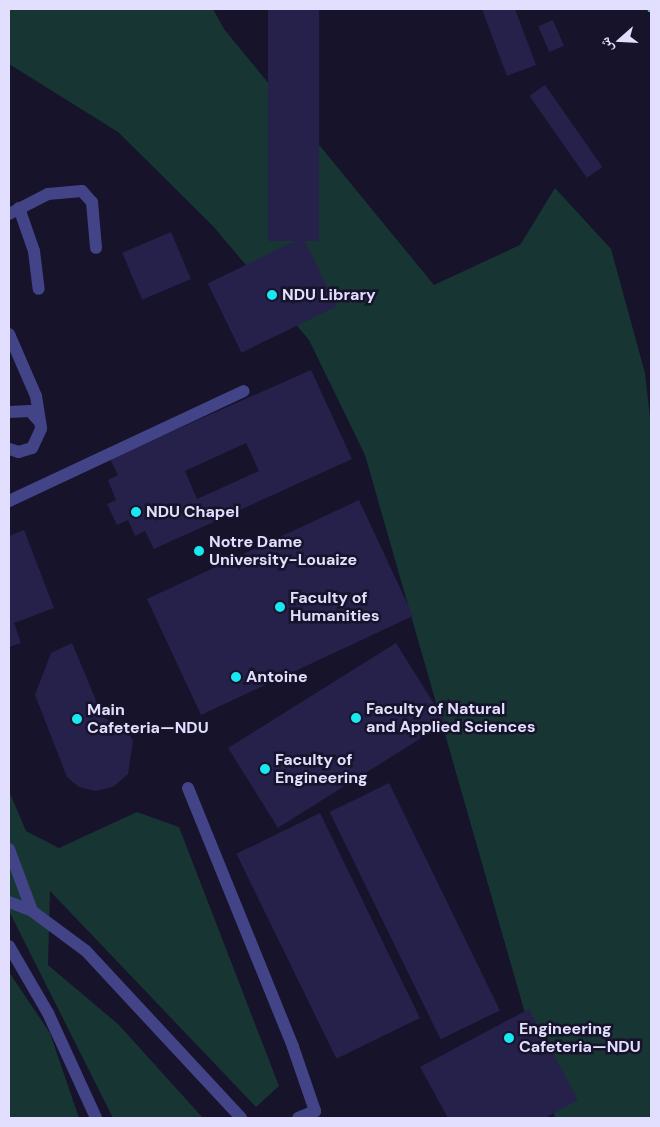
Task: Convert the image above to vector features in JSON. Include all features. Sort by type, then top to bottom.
[{"type":"lane","points":[[39,290],[34,251],[14,211],[48,194],[82,191],[92,202],[96,248]]},
{"type":"lane","points":[[9,334],[13,350],[36,396],[41,436],[32,448],[20,452],[9,449]]},
{"type":"lane","points":[[9,501],[244,391]]},
{"type":"lane","points":[[9,412],[30,411],[40,422]]},
{"type":"lane","points":[[188,788],[261,964],[316,1115],[298,1118]]},
{"type":"lane","points":[[9,849],[32,910]]},
{"type":"lane","points":[[9,902],[32,910],[86,951],[241,1118]]},
{"type":"lane","points":[[9,946],[57,1030],[96,1118]]},
{"type":"path","points":[[649,9],[651,15]]},
{"type":"green space","points":[[9,9],[213,9],[224,29],[434,285],[520,245],[555,188],[611,249],[645,373],[651,426],[651,1118],[555,1118],[365,455],[309,340],[213,226],[118,132],[9,64]]},
{"type":"green space","points":[[9,791],[26,831],[59,848],[137,812],[179,827],[279,1086],[256,1107],[50,891],[48,965],[119,1025],[203,1118],[113,1118],[9,911]]},
{"type":"green space","points":[[9,972],[50,1033],[79,1118],[9,1118]]},
{"type":"building","points":[[268,9],[319,9],[319,241],[268,241]]},
{"type":"building","points":[[482,9],[515,9],[536,65],[507,76]]},
{"type":"building","points":[[553,20],[564,46],[549,52],[538,26]]},
{"type":"building","points":[[545,85],[602,167],[587,178],[529,96]]},
{"type":"building","points":[[171,232],[191,279],[142,300],[122,253]]},
{"type":"building","name":"NDU Library","points":[[303,237],[337,306],[241,353],[208,283]]},
{"type":"building","points":[[311,370],[352,459],[154,549],[145,531],[135,536],[128,520],[117,525],[107,504],[116,500],[108,480],[118,475],[110,459]],"holes":[[[246,443],[259,471],[197,499],[185,471]]]},
{"type":"building","name":"Faculty of Humanities","points":[[359,500],[413,616],[201,715],[147,599]]},
{"type":"building","points":[[24,530],[54,608],[14,623],[21,643],[9,647],[9,536]]},
{"type":"building","name":"Main Cafeteria—NDU","points":[[72,643],[103,717],[127,729],[133,741],[128,774],[113,787],[95,791],[79,787],[67,777],[35,695],[51,653]]},
{"type":"building","name":"Faculty of Natural and Applied Sciences","points":[[396,643],[446,723],[278,828],[228,748]]},
{"type":"building","points":[[389,783],[500,1010],[441,1039],[330,812]]},
{"type":"building","points":[[320,813],[420,1018],[336,1059],[236,854]]},
{"type":"building","name":"Engineering Cafeteria—NDU","points":[[529,1009],[578,1100],[545,1118],[448,1118],[420,1067]]},
{"type":"place","name":"NDU Library","points":[[272,295]]},
{"type":"place","name":"NDU Chapel","points":[[136,512]]},
{"type":"place","name":"Notre Dame University-Louaize","points":[[199,551]]},
{"type":"place","name":"Faculty of Humanities","points":[[280,607]]},
{"type":"place","name":"Antoine","points":[[236,677]]},
{"type":"place","name":"Faculty of Natural and Applied Sciences","points":[[356,718]]},
{"type":"place","name":"Main Cafeteria—NDU","points":[[77,719]]},
{"type":"place","name":"Faculty of Engineering","points":[[265,769]]},
{"type":"place","name":"Engineering Cafeteria—NDU","points":[[509,1038]]}]
